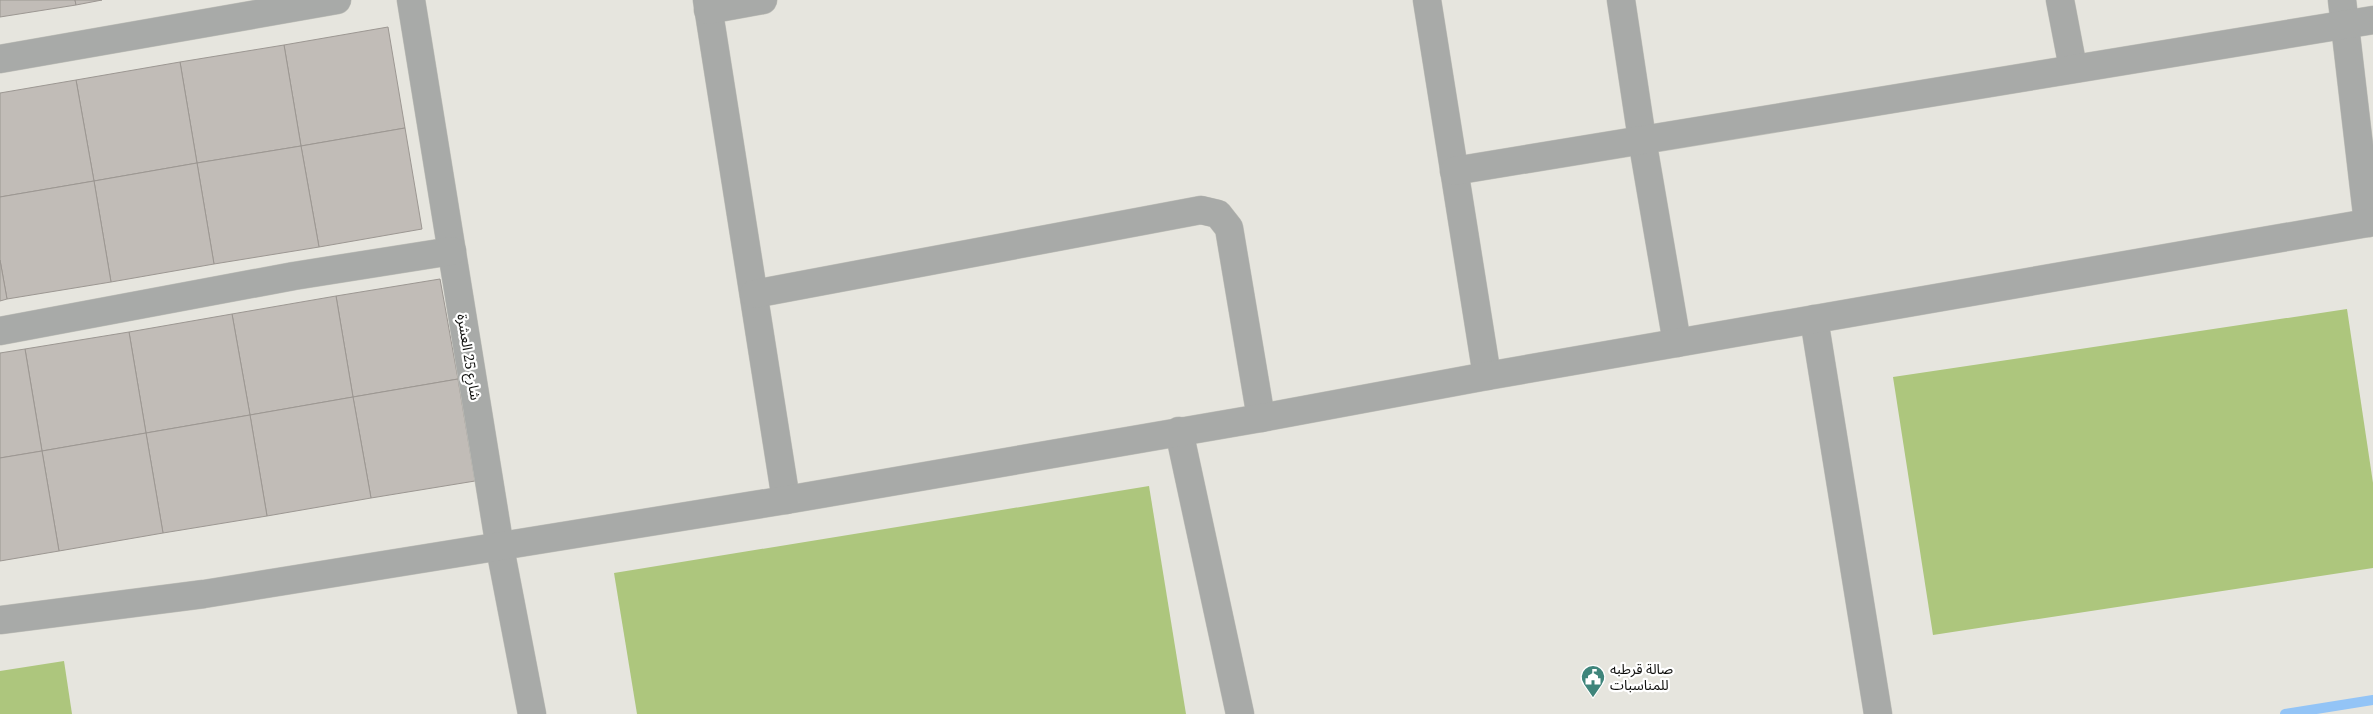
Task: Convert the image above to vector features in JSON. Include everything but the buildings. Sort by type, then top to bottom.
[{"type":"street","points":[[0,59],[337,0]]},
{"type":"street","name":"شارع 25 العشرة","points":[[411,0],[500,548],[532,714]]},
{"type":"street","points":[[763,0],[708,5],[786,500]]},
{"type":"street","points":[[1427,0],[1487,376]]},
{"type":"street","points":[[1622,0],[1642,139],[1677,342]]},
{"type":"street","points":[[2060,0],[2073,68]]},
{"type":"street","points":[[1454,171],[2073,68],[2344,12],[2373,20]]},
{"type":"street","points":[[0,620],[204,594],[500,548],[786,500],[1261,418],[1677,342],[2370,222],[2344,12]]},
{"type":"street","points":[[754,294],[1201,210],[1218,214],[1229,228],[1261,418]]},
{"type":"street","points":[[0,331],[294,276],[452,251]]},
{"type":"street","points":[[1814,319],[1878,714]]},
{"type":"street","points":[[1179,432],[1240,714]]},
{"type":"green space","points":[[2347,309],[2373,483],[2373,568],[1933,635],[1893,377]]},
{"type":"green space","points":[[1149,486],[1186,714],[637,714],[614,573]]},
{"type":"green space","points":[[64,661],[72,714],[0,714],[0,671]]},
{"type":"waterway","points":[[2285,714],[2373,700]]},
{"type":"place","name":"صالة قرطبه للمناسبات","points":[[1593,698]]}]
